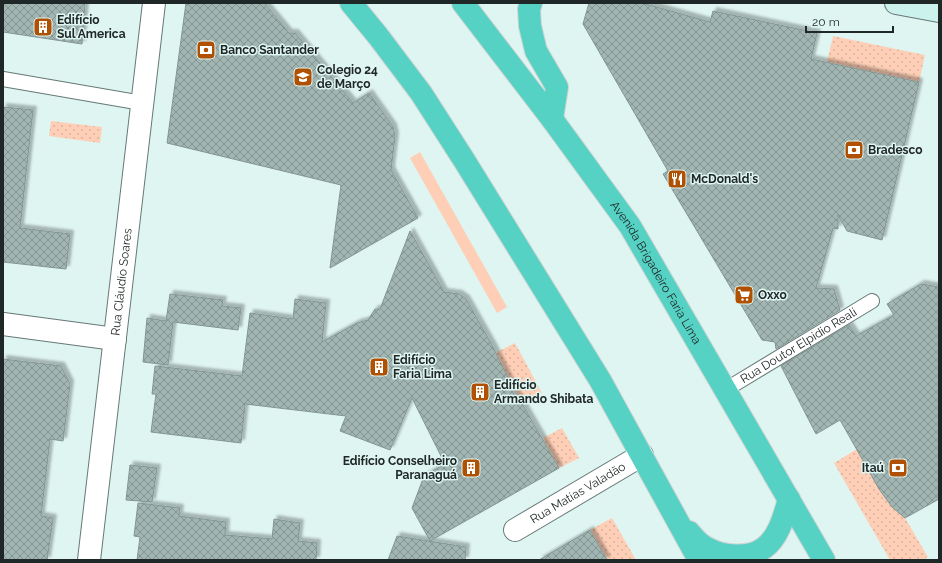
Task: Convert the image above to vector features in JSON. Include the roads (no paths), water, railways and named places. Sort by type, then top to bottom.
[{"type":"highway","points":[[351,3],[378,36],[421,93],[434,113],[600,380],[700,560]]},
{"type":"highway","name":"Avenida Brigadeiro Faria Lima","points":[[463,3],[552,119],[630,226],[824,560]]},
{"type":"highway","points":[[531,3],[529,9],[530,26],[536,51],[557,87],[552,119]]},
{"type":"highway","points":[[677,519],[696,540],[707,548],[719,553],[744,555],[764,548],[770,542],[782,523],[789,499]]},
{"type":"main road","points":[[896,3],[939,12]]},
{"type":"street","name":"Rua Cláudio Soares","points":[[90,560],[154,3]]},
{"type":"street","points":[[3,324],[115,340]]},
{"type":"street","name":"Rua Matias Valadão","points":[[514,530],[642,455]]},
{"type":"lane","points":[[3,79],[142,103]]},
{"type":"lane","name":"Rua Doutor Elpidio Reali","points":[[725,390],[872,301]]},
{"type":"place","name":"Edifício Sul America","points":[[43,27]]},
{"type":"place","name":"Banco Santander","points":[[206,50]]},
{"type":"place","name":"Colegio 24 de Março","points":[[303,77]]},
{"type":"place","name":"Bradesco","points":[[854,150]]},
{"type":"place","name":"McDonald's","points":[[677,179]]},
{"type":"place","name":"Oxxo","points":[[744,295]]},
{"type":"place","name":"Edifício Faria Lima","points":[[379,367]]},
{"type":"place","name":"Edifício Armando Shibata","points":[[480,392]]},
{"type":"place","name":"Edifício Conselheiro Paranaguá","points":[[471,468]]},
{"type":"place","name":"Itaú","points":[[898,468]]}]
